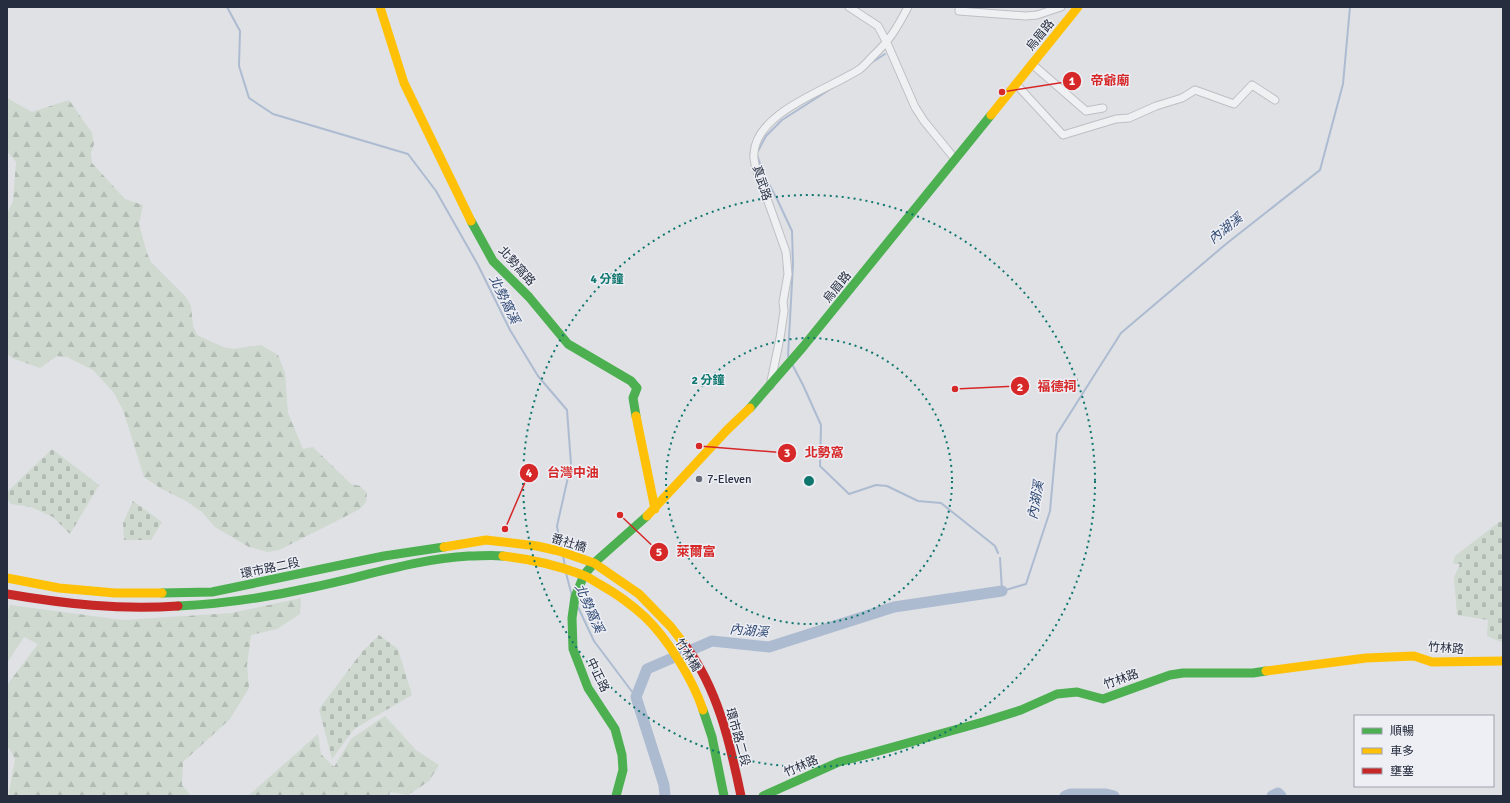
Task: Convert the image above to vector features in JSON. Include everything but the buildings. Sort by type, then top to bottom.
[{"type":"main road","name":"北勢窩路","points":[[380,7],[404,83],[463,206],[493,261],[529,297],[568,344],[630,381],[637,388],[633,398],[638,432],[655,509]]},
{"type":"main road","name":"烏眉路","points":[[594,563],[655,509],[727,430],[770,386],[1077,7]]},
{"type":"main road","name":"環市路二段","points":[[7,578],[59,588],[115,593],[212,592],[384,556],[486,540],[536,546]]},
{"type":"main road","name":"番社橋","points":[[536,546],[559,551],[594,563]]},
{"type":"main road","name":"環市路二段","points":[[7,594],[54,602],[102,607],[150,608],[216,604],[314,587],[385,569],[450,557],[495,555],[534,560],[584,575]]},
{"type":"main road","name":"中正路","points":[[594,563],[584,575],[575,597],[572,618],[573,650],[588,688],[614,729],[619,741],[623,770],[616,796]]},
{"type":"main road","name":"竹林橋","points":[[594,563],[639,594],[671,627],[695,659],[709,685]]},
{"type":"main road","name":"竹林橋","points":[[584,575],[618,596],[646,618],[675,655],[697,692]]},
{"type":"main road","name":"竹林路","points":[[763,796],[839,762],[983,722],[1021,710],[1057,694],[1077,692],[1102,699],[1170,675],[1183,673],[1253,673],[1366,658],[1414,656],[1432,662],[1503,661]]},
{"type":"main road","name":"環市路二段","points":[[709,685],[730,743],[741,796]]},
{"type":"main road","name":"環市路二段","points":[[697,692],[712,737],[724,796]]},
{"type":"street","points":[[849,7],[878,26],[915,107],[924,121],[955,159]]},
{"type":"street","name":"真武路","points":[[770,386],[780,338],[784,311],[783,302],[788,274],[786,252],[755,165],[754,154],[757,140],[768,126],[785,109],[860,68],[887,43],[897,29],[908,7]]},
{"type":"street","points":[[959,7],[960,11],[1026,16],[1037,15],[1061,7]]},
{"type":"street","points":[[1032,64],[1086,111],[1103,108]]},
{"type":"street","points":[[1016,84],[1063,135],[1116,119],[1129,118],[1156,106],[1182,98],[1195,90],[1234,104],[1252,85],[1275,100]]},
{"type":"green space","points":[[7,98],[32,112],[69,100],[92,133],[94,144],[91,153],[92,163],[125,199],[143,205],[139,224],[147,253],[151,262],[186,297],[191,306],[193,326],[197,335],[223,347],[233,349],[261,345],[278,355],[285,373],[288,413],[303,449],[313,447],[351,484],[360,486],[367,493],[366,502],[360,509],[279,550],[268,552],[249,547],[215,527],[202,512],[186,501],[160,488],[144,477],[123,410],[114,393],[93,370],[67,357],[57,356],[40,368],[12,358],[7,353],[7,214],[13,201],[16,162],[7,151]]},
{"type":"green space","points":[[52,449],[99,485],[70,534],[53,517],[31,507],[11,504],[7,499],[7,492]]},
{"type":"green space","points":[[133,501],[162,522],[151,540],[124,540],[123,523]]},
{"type":"green space","points":[[1503,519],[1503,643],[1487,636],[1488,620],[1457,615],[1454,577],[1460,564],[1453,564],[1455,556]]},
{"type":"green space","points":[[301,598],[300,614],[277,629],[251,635],[247,665],[249,688],[230,719],[183,762],[182,785],[191,796],[10,796],[9,792],[15,759],[9,748],[7,749],[7,685],[38,644],[24,637],[7,663],[7,613],[10,605],[123,620],[232,613]]},
{"type":"green space","points":[[379,635],[398,649],[412,695],[354,729],[332,759],[319,709],[362,652]]},
{"type":"green space","points":[[385,716],[416,750],[439,765],[429,781],[408,795],[390,792],[389,796],[248,796],[318,734],[321,754],[334,767],[351,739]]},
{"type":"waterway","name":"北勢窩溪","points":[[227,7],[240,31],[239,66],[249,98],[273,114],[408,154],[436,191],[478,265],[510,330],[538,376],[567,410],[571,464],[557,526],[561,549]]},
{"type":"waterway","name":"內湖溪","points":[[1000,558],[1002,591],[1026,584],[1050,511],[1057,434],[1121,333],[1226,244],[1320,170],[1343,84],[1350,7]]},
{"type":"waterway","points":[[871,63],[885,54]]},
{"type":"waterway","points":[[758,151],[766,136],[782,120],[829,90]]},
{"type":"waterway","points":[[757,155],[764,175],[792,231],[793,264],[789,358]]},
{"type":"waterway","points":[[792,364],[821,425],[820,466],[849,494],[876,485],[887,486],[918,501],[941,503],[995,546],[998,553]]},
{"type":"waterway","name":"北勢窩溪","points":[[563,555],[565,567]]},
{"type":"waterway","name":"北勢窩溪","points":[[566,573],[572,596]]},
{"type":"waterway","name":"內湖溪","points":[[665,796],[664,785],[636,697],[647,669],[712,641],[769,647],[894,607],[1002,591]]},
{"type":"waterway","name":"北勢窩溪","points":[[578,607],[594,641],[636,697]]},
{"type":"waterway","points":[[1272,796],[1278,793],[1281,796]]},
{"type":"waterway","points":[[1065,796],[1070,794],[1106,794],[1114,796]]},
{"type":"traffic: fast","points":[[750,408],[803,347],[991,115]]},
{"type":"traffic: fast","points":[[471,221],[493,261],[529,297],[568,344],[631,381],[637,388],[633,398],[636,416]]},
{"type":"traffic: fast","points":[[616,796],[623,770],[622,755],[615,729],[588,688],[573,649],[572,618],[575,597],[584,575],[594,563],[647,516]]},
{"type":"traffic: fast","points":[[162,593],[212,592],[384,556],[444,547]]},
{"type":"traffic: fast","points":[[178,606],[229,602],[280,594],[410,564],[469,556],[503,556]]},
{"type":"traffic: fast","points":[[763,796],[839,762],[983,722],[1021,710],[1057,694],[1077,692],[1103,699],[1170,675],[1183,673],[1253,673],[1266,671]]},
{"type":"traffic: fast","points":[[703,710],[712,737],[724,796]]},
{"type":"traffic: slow","points":[[380,7],[404,83],[471,221]]},
{"type":"traffic: slow","points":[[991,115],[1078,7]]},
{"type":"traffic: slow","points":[[647,516],[727,430],[750,408]]},
{"type":"traffic: slow","points":[[636,416],[655,509]]},
{"type":"traffic: slow","points":[[444,547],[486,540],[537,546],[559,551],[594,563],[639,594],[671,627],[685,645]]},
{"type":"traffic: slow","points":[[503,556],[543,563],[583,575],[607,588],[630,604],[654,626],[671,648],[693,686],[703,710]]},
{"type":"traffic: slow","points":[[7,578],[59,588],[115,593],[162,593]]},
{"type":"traffic: slow","points":[[1266,671],[1366,658],[1414,656],[1432,662],[1503,661]]},
{"type":"traffic: jam","points":[[7,594],[50,601],[114,607],[178,606]]},
{"type":"traffic: jam","points":[[685,645],[706,680],[714,698],[727,737],[741,796]]},
{"type":"place","name":"帝爺廟","points":[[1002,92]]},
{"type":"place","name":"福德祠","points":[[955,389]]},
{"type":"place","name":"北勢窩","points":[[699,446]]},
{"type":"place","name":"7-Eleven","points":[[699,479]]},
{"type":"place","name":"萊爾富","points":[[620,515]]},
{"type":"place","name":"台灣中油","points":[[505,529]]}]
